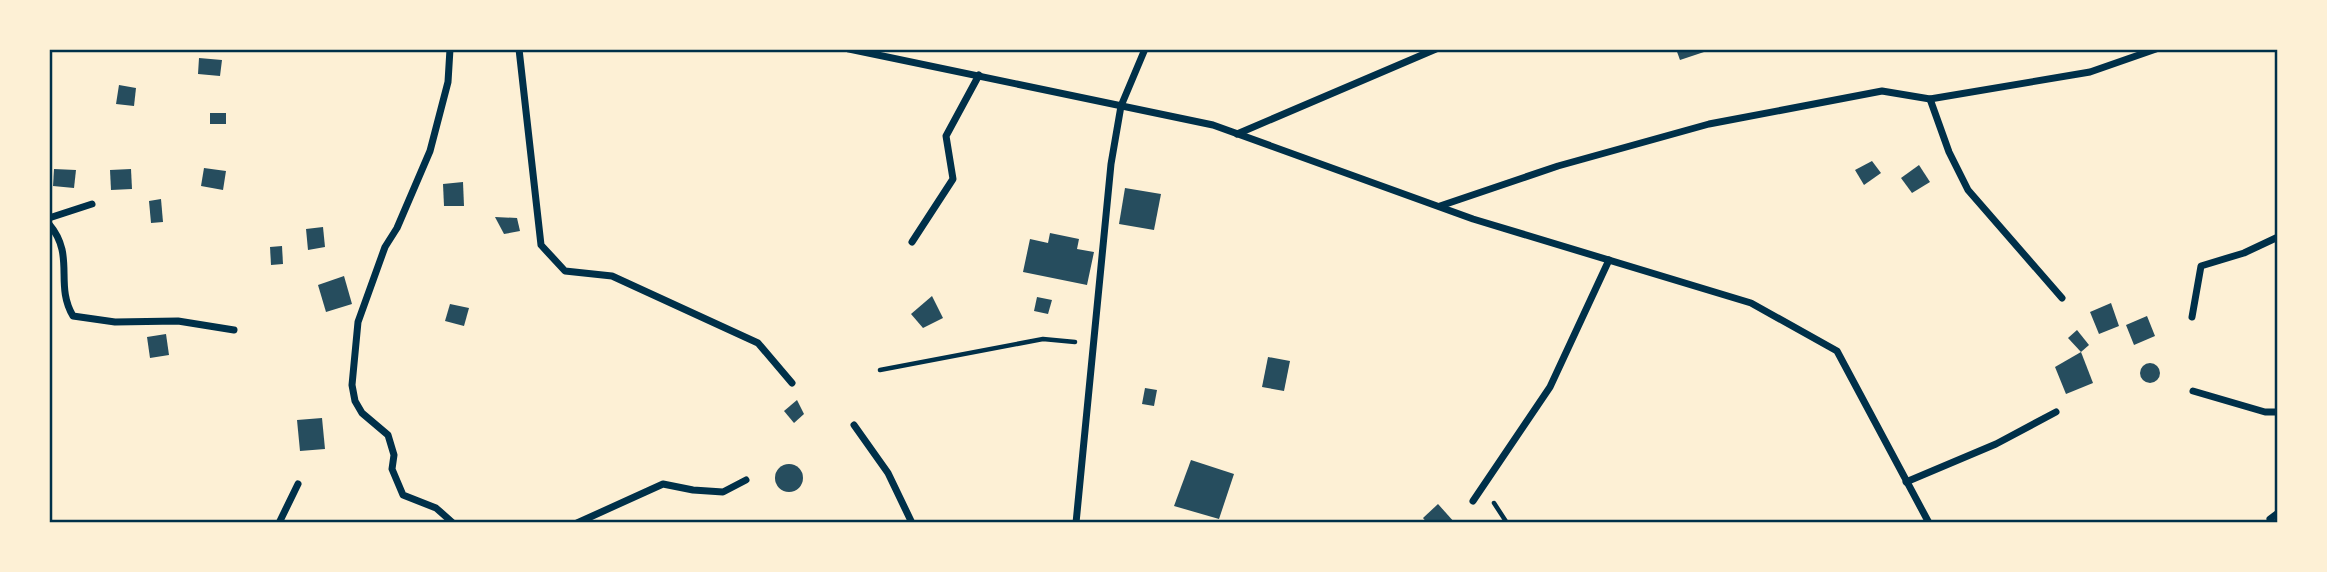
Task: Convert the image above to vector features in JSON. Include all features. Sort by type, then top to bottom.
[{"type":"street","points":[[450,49],[448,82],[430,151],[397,228],[385,247],[363,302],[352,385],[355,401],[362,413],[388,435],[394,455],[392,469],[403,495],[436,508],[453,523]]},
{"type":"street","points":[[519,49],[541,245],[565,271],[612,276],[758,343],[792,383]]},
{"type":"street","points":[[849,49],[1213,125],[1439,206],[1751,303],[1836,351],[1929,523]]},
{"type":"street","points":[[1076,523],[1091,344],[1121,106],[1145,49]]},
{"type":"street","points":[[1237,134],[1436,49]]},
{"type":"street","points":[[1439,206],[1558,166],[1709,124],[1882,90],[1930,99],[2090,72],[2156,49]]},
{"type":"street","points":[[912,242],[953,179],[946,136],[979,75]]},
{"type":"street","points":[[1930,99],[1949,152],[1968,190],[2062,298]]},
{"type":"street","points":[[49,218],[92,204]]},
{"type":"street","points":[[49,224],[57,233],[66,261],[63,278],[68,307],[73,316],[115,322],[178,321],[234,330]]},
{"type":"street","points":[[2192,317],[2201,267],[2244,253],[2278,237]]},
{"type":"street","points":[[1473,500],[1550,387],[1609,260]]},
{"type":"street","points":[[2193,391],[2265,412],[2278,412]]},
{"type":"street","points":[[1906,482],[1996,444],[2056,412]]},
{"type":"street","points":[[854,425],[888,473],[912,523]]},
{"type":"street","points":[[577,523],[663,484],[723,492],[747,480]]},
{"type":"street","points":[[279,523],[298,484]]},
{"type":"street","points":[[2270,519],[2278,513]]},
{"type":"path","points":[[880,370],[1043,339],[1091,344]]},
{"type":"building","points":[[1676,49],[1703,49],[1704,52],[1680,60]]},
{"type":"building","points":[[199,58],[222,60],[220,76],[198,74]]},
{"type":"building","points":[[119,85],[136,88],[134,106],[116,104]]},
{"type":"building","points":[[210,113],[226,113],[226,124],[210,124]]},
{"type":"building","points":[[1872,161],[1881,173],[1864,185],[1855,170]]},
{"type":"building","points":[[1919,165],[1930,182],[1912,193],[1901,178]]},
{"type":"building","points":[[204,168],[226,171],[223,190],[201,186]]},
{"type":"building","points":[[54,169],[76,170],[74,188],[53,186]]},
{"type":"building","points":[[131,169],[132,189],[111,190],[110,170]]},
{"type":"building","points":[[463,182],[464,206],[444,206],[443,184]]},
{"type":"building","points":[[1125,188],[1161,194],[1154,230],[1119,224]]},
{"type":"building","points":[[161,199],[163,222],[151,223],[149,201]]},
{"type":"building","points":[[495,217],[517,218],[520,231],[504,234]]},
{"type":"building","points":[[323,227],[325,247],[308,250],[306,229]]},
{"type":"building","points":[[1050,233],[1079,239],[1077,249],[1094,252],[1087,285],[1023,272],[1030,239],[1048,243]]},
{"type":"building","points":[[282,246],[283,264],[271,265],[270,247]]},
{"type":"building","points":[[344,276],[352,304],[326,312],[318,285]]},
{"type":"building","points":[[932,296],[943,318],[923,328],[911,314]]},
{"type":"building","points":[[1037,297],[1052,300],[1048,314],[1034,311]]},
{"type":"building","points":[[2111,303],[2119,326],[2099,334],[2090,312]]},
{"type":"building","points":[[450,304],[469,308],[464,326],[445,321]]},
{"type":"building","points":[[2147,316],[2155,336],[2134,345],[2126,325]]},
{"type":"building","points":[[2077,330],[2089,345],[2081,352],[2068,338]]},
{"type":"building","points":[[166,334],[169,355],[150,358],[147,337]]},
{"type":"building","points":[[2081,352],[2093,383],[2066,394],[2055,367]]},
{"type":"building","points":[[1268,357],[1290,361],[1284,391],[1262,387]]},
{"type":"building","points":[[2150,363],[2157,366],[2160,373],[2157,380],[2150,383],[2143,380],[2140,373],[2143,366]]},
{"type":"building","points":[[1145,388],[1157,390],[1154,406],[1142,404]]},
{"type":"building","points":[[797,400],[804,414],[794,423],[784,411]]},
{"type":"building","points":[[322,418],[325,449],[300,451],[297,420]]},
{"type":"building","points":[[1191,460],[1234,474],[1219,519],[1174,506]]},
{"type":"building","points":[[789,464],[799,468],[803,478],[799,488],[789,492],[779,488],[775,478],[779,468]]},
{"type":"building","points":[[1438,504],[1455,523],[1427,523],[1423,518]]}]
